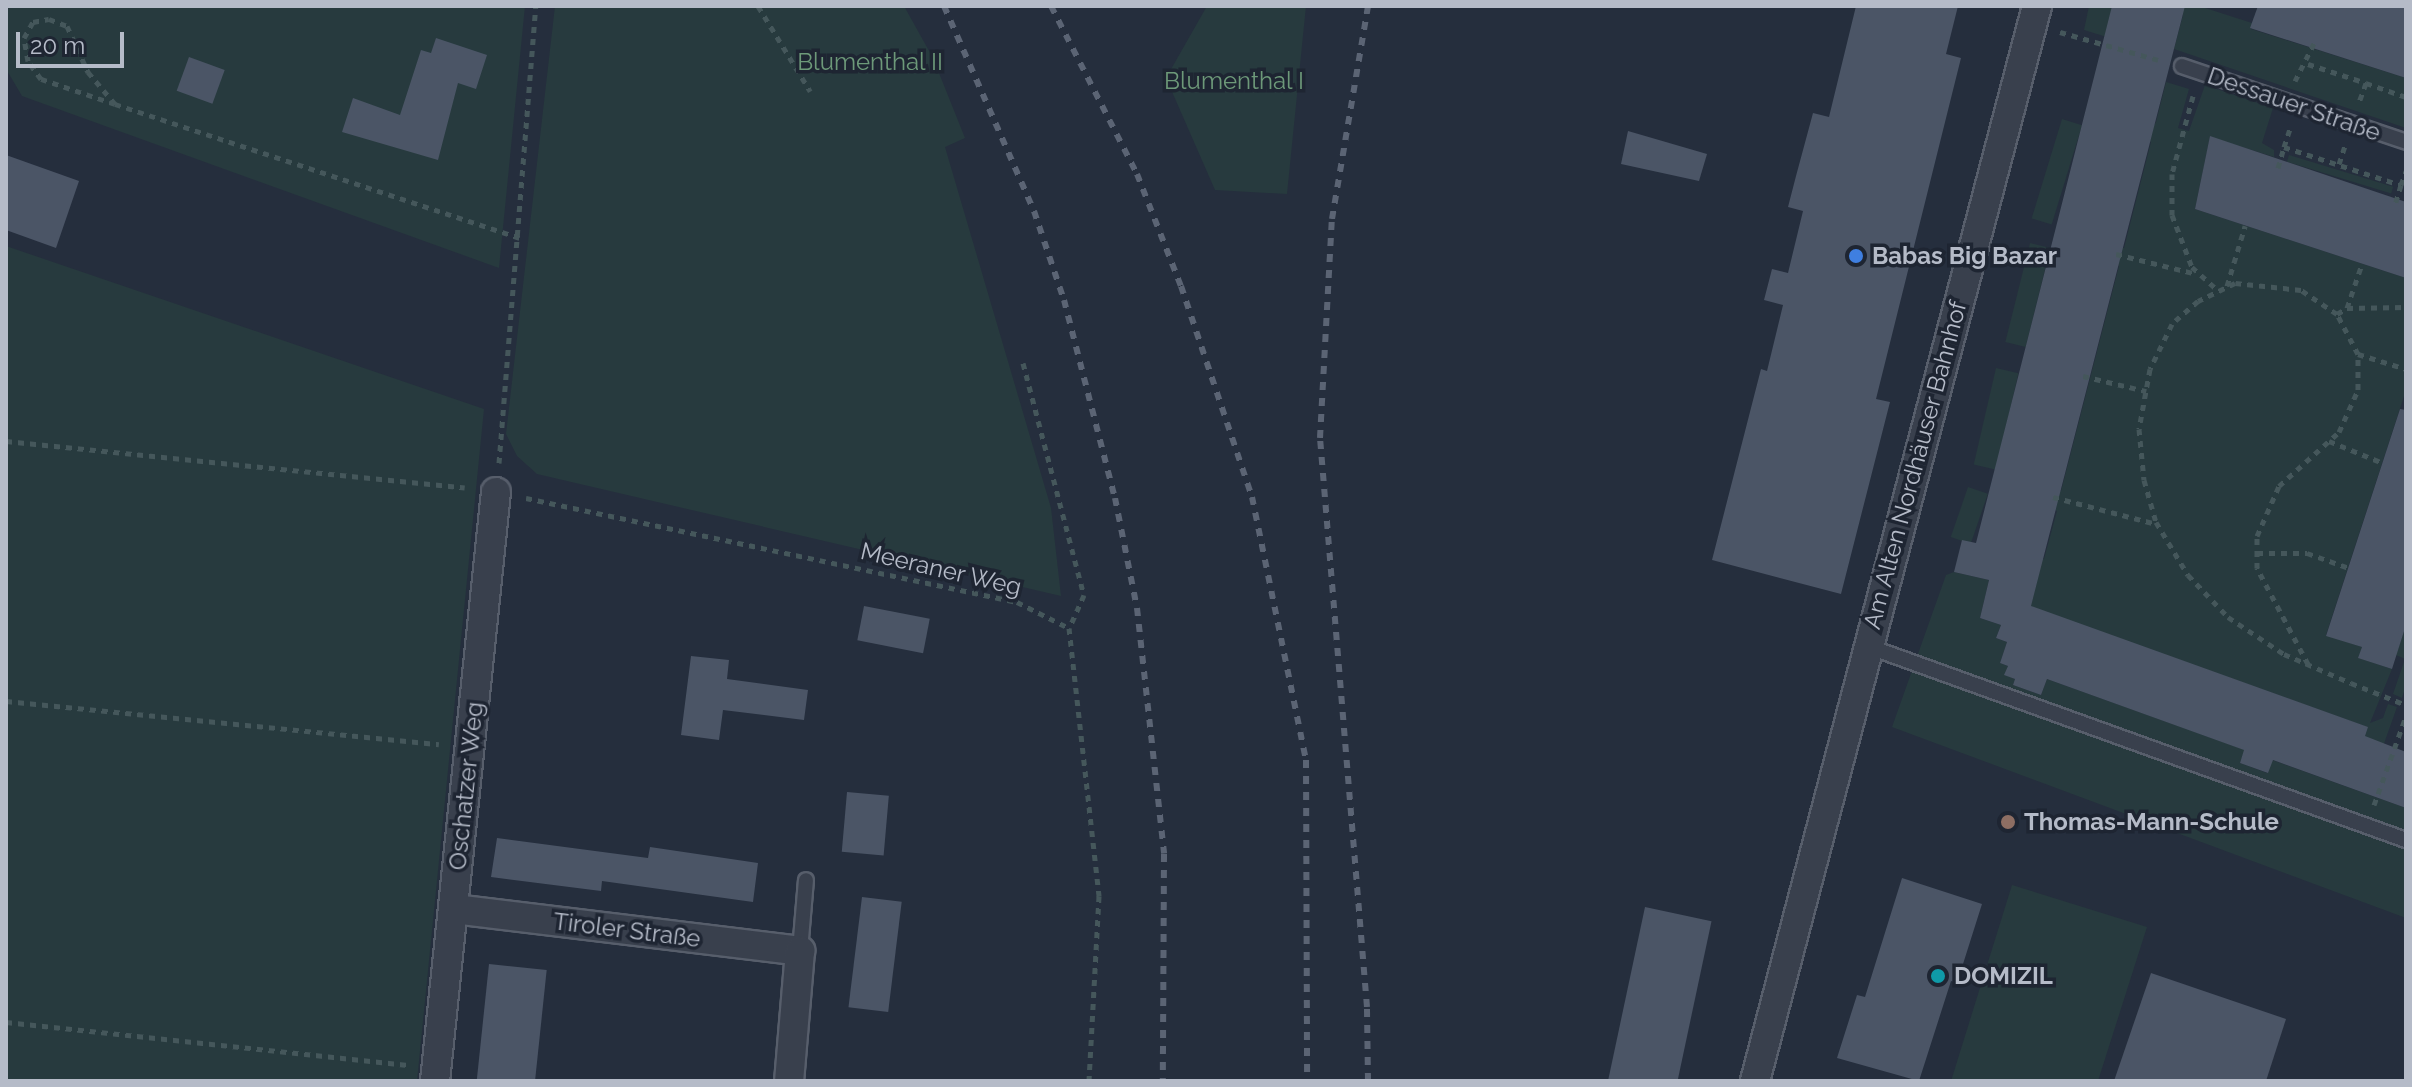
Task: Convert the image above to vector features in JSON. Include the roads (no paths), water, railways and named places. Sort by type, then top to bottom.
[{"type":"street","name":"Am Alten Nordhäuser Bahnhof","points":[[1761,1079],[1867,646],[2035,15]]},
{"type":"street","name":"Oschatzer Weg","points":[[436,1074],[496,492]]},
{"type":"street","name":"Tiroler Straße","points":[[454,909],[800,951]]},
{"type":"street","points":[[789,1081],[800,951]]},
{"type":"lane","name":"Dessauer Straße","points":[[2182,66],[2406,142]]},
{"type":"lane","name":"Am Alten Nordhäuser Bahnhof","points":[[1867,646],[2406,840]]},
{"type":"lane","points":[[800,951],[806,880]]},
{"type":"railway","points":[[944,6],[1034,211],[1064,300],[1115,498],[1137,608],[1164,854],[1163,1081]]},
{"type":"railway","points":[[1051,6],[1137,174],[1181,286],[1252,497],[1306,760],[1307,1081]]},
{"type":"railway","points":[[1368,6],[1332,219],[1320,438],[1367,1007],[1368,1081]]},
{"type":"place","name":"Babas Big Bazar","points":[[1856,256]]},
{"type":"place","name":"Thomas-Mann-Schule","points":[[2008,822]]},
{"type":"place","name":"DOMIZIL","points":[[1938,976]]},
{"type":"park label","name":"Blumenthal II","points":[[870,62]]},
{"type":"park label","name":"Blumenthal I","points":[[1234,81]]}]
